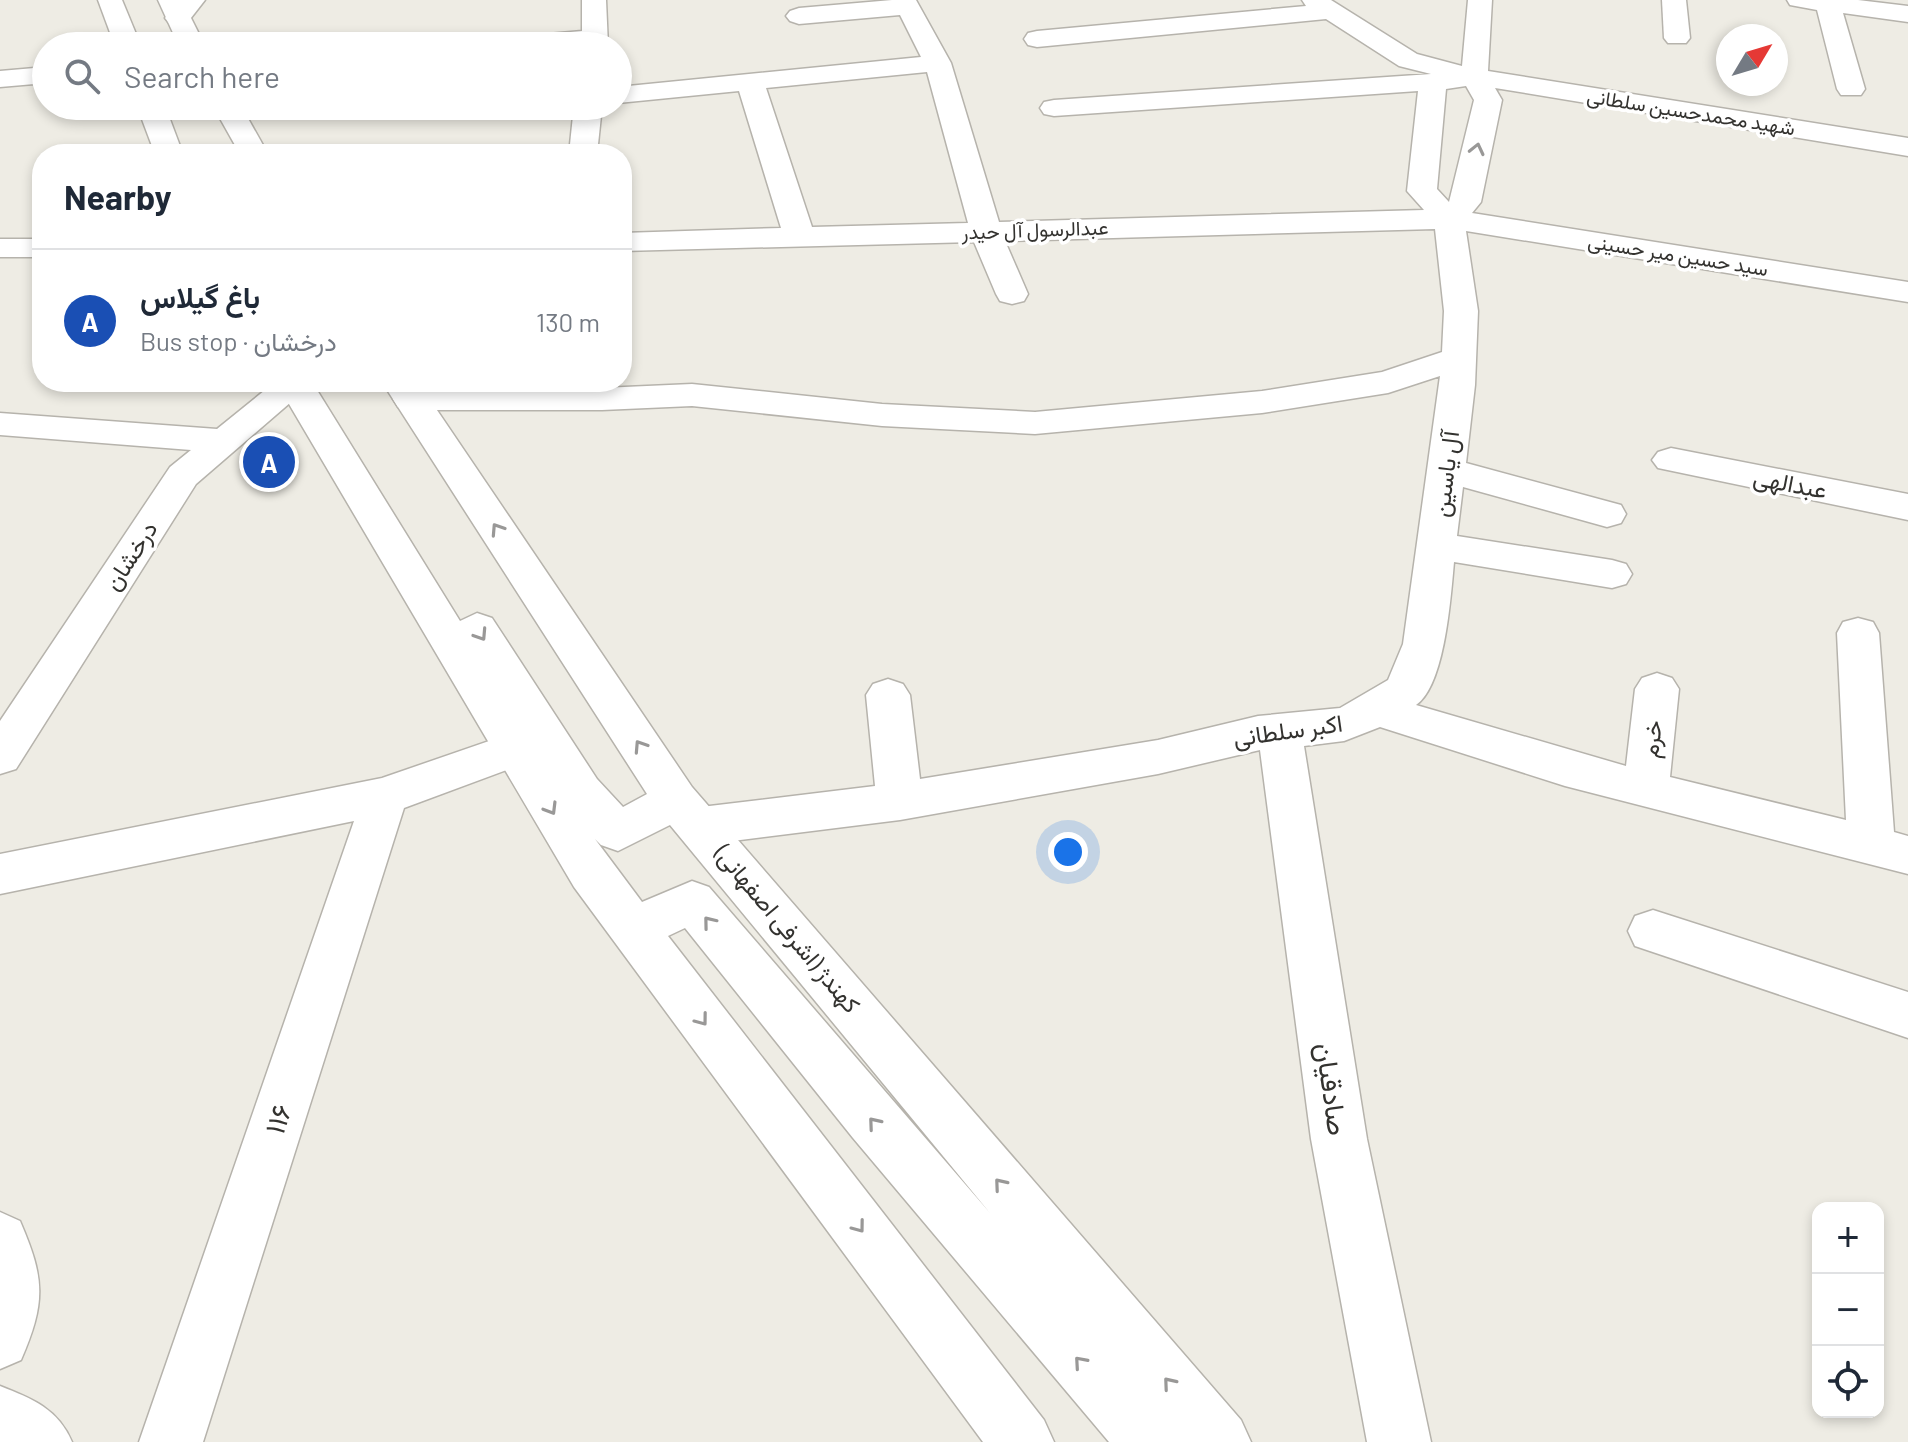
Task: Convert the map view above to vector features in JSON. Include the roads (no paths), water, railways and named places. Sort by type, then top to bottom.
[{"type":"street","points":[[110,0],[123,32]]},
{"type":"street","points":[[594,0],[596,32]]},
{"type":"street","points":[[1433,82],[1422,191],[1449,219],[1466,202],[1488,100],[1474,77],[1480,0]]},
{"type":"street","points":[[1674,0],[1677,38]]},
{"type":"street","points":[[1799,0],[1891,8]]},
{"type":"street","points":[[1126,8],[1169,2]]},
{"type":"street","points":[[801,18],[906,3],[938,63],[986,232],[1012,294]]},
{"type":"street","points":[[1828,4],[1851,89]]},
{"type":"street","points":[[181,6],[188,32]]},
{"type":"street","points":[[1037,39],[1322,6],[1408,60],[1474,77]]},
{"type":"street","points":[[632,94],[938,63]]},
{"type":"street","points":[[0,79],[32,76]]},
{"type":"street","points":[[1054,108],[1474,77]]},
{"type":"street","name":"شهید محمدحسین سلطانی","points":[[1474,77],[1908,147]]},
{"type":"street","points":[[750,82],[800,239]]},
{"type":"street","points":[[156,120],[165,144]]},
{"type":"street","points":[[235,120],[248,144]]},
{"type":"street","points":[[584,144],[587,120]]},
{"type":"street","name":"عبدالرسول آل حیدر","points":[[632,242],[1449,219]]},
{"type":"street","name":"سید حسین میر حسینی","points":[[1449,219],[1908,292]]},
{"type":"street","name":"آل یاسین","points":[[1376,709],[1406,690],[1424,644],[1459,358],[1461,311],[1449,219]]},
{"type":"street","points":[[0,248],[32,248]]},
{"type":"street","points":[[430,392],[602,399],[692,395],[882,415],[1035,423],[1262,402],[1388,382],[1459,358]]},
{"type":"street","name":"درخشان","points":[[0,757],[183,476],[284,392]]},
{"type":"street","points":[[300,392],[591,873],[1022,1442]]},
{"type":"street","name":"کهندژ (اشرفی اصفهانی)","points":[[407,392],[688,813],[1219,1442]]},
{"type":"street","points":[[6,430],[225,441]]},
{"type":"street","name":"عبدالهی","points":[[1671,460],[1908,507]]},
{"type":"street","points":[[345,466],[413,531],[581,792],[618,832],[688,813]]},
{"type":"street","points":[[1446,470],[1607,514]]},
{"type":"street","points":[[1436,546],[1612,574]]},
{"type":"street","points":[[1858,633],[1889,850]]},
{"type":"street","name":"خرم","points":[[1646,789],[1657,689]]},
{"type":"street","points":[[888,695],[900,802]]},
{"type":"street","name":"اکبر سلطانی","points":[[688,813],[900,802],[1161,756],[1244,735],[1317,731],[1361,719],[1376,709],[1565,768],[1889,850]]},
{"type":"street","name":"صادقیان","points":[[1280,733],[1339,1139],[1399,1442]]},
{"type":"street","points":[[0,874],[385,796],[515,749]]},
{"type":"street","name":"۱۱۶","points":[[171,1442],[385,796]]},
{"type":"street","points":[[633,930],[692,901],[872,1120],[1150,1442]]},
{"type":"street","points":[[1653,931],[1908,1015]]},
{"type":"street","points":[[0,1241],[11,1266],[11,1306],[0,1339]]},
{"type":"street","points":[[0,1417],[40,1442]]},
{"type":"place","name":"باغ گیلاس","points":[[269,462]]}]
